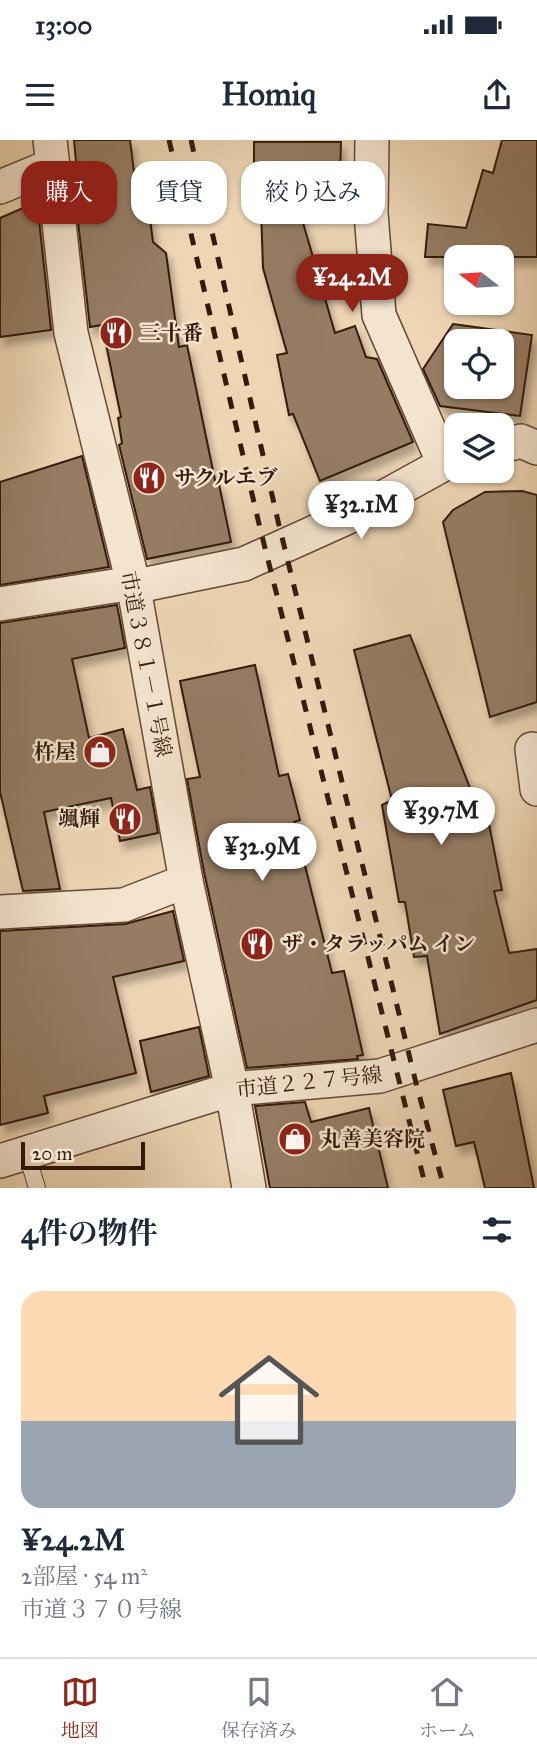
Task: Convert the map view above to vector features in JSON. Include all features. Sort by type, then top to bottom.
[{"type":"street","points":[[372,140],[371,213],[379,315],[444,448]]},
{"type":"street","points":[[0,187],[52,153]]},
{"type":"street","name":"市道３８１－１号線","points":[[52,153],[71,332],[133,583],[186,881],[232,1089],[249,1188]]},
{"type":"street","points":[[514,443],[521,441],[537,448]]},
{"type":"street","points":[[0,604],[133,583],[147,584],[244,564],[346,518],[444,466]]},
{"type":"street","points":[[532,750],[537,789]]},
{"type":"street","points":[[0,912],[124,905],[186,881]]},
{"type":"street","name":"市道２２７号線","points":[[13,1156],[232,1089],[380,1076],[537,1025]]},
{"type":"lane","points":[[13,1156],[37,1188]]},
{"type":"building","points":[[74,140],[130,140],[133,161],[131,224],[151,224],[153,242],[166,253],[179,347],[187,345],[216,485],[219,484],[231,542],[147,559],[119,445],[122,443],[118,418],[121,417],[102,325],[90,327],[78,224],[117,224],[117,161],[76,161]]},
{"type":"building","points":[[502,140],[537,140],[537,257],[514,257],[514,245],[444,245],[444,257],[425,257],[428,224],[466,228],[483,170],[493,173]]},
{"type":"building","points":[[254,142],[341,142],[340,161],[254,161]]},
{"type":"building","points":[[21,209],[21,224],[39,224],[51,330],[0,337],[0,218]]},
{"type":"building","points":[[262,224],[303,224],[335,333],[355,326],[366,357],[377,359],[413,442],[320,481],[293,414],[289,415],[277,355],[287,353],[263,268]]},
{"type":"building","points":[[453,324],[489,329],[450,329]]},
{"type":"building","points":[[514,332],[532,335],[520,416],[514,413],[440,406],[423,369],[444,338],[444,399],[514,399]]},
{"type":"building","points":[[82,456],[109,567],[0,585],[0,482]]},
{"type":"building","points":[[522,491],[537,495],[537,702],[490,717],[443,522],[453,510],[485,492]]},
{"type":"building","points":[[117,605],[125,648],[72,659],[89,738],[123,729],[137,790],[150,787],[158,833],[120,841],[111,798],[44,812],[60,889],[23,891],[0,792],[0,623]]},
{"type":"building","points":[[410,635],[481,816],[487,814],[502,890],[494,891],[509,953],[537,949],[537,1000],[440,1034],[427,956],[414,957],[405,902],[399,902],[382,805],[392,800],[354,650]]},
{"type":"building","points":[[255,665],[279,776],[288,774],[300,820],[294,822],[332,973],[344,971],[363,1055],[357,1056],[358,1059],[247,1068],[204,872],[187,779],[200,777],[180,681]]},
{"type":"building","points":[[173,911],[184,961],[113,977],[136,1073],[44,1096],[48,1113],[0,1125],[0,931],[125,924]]},
{"type":"building","points":[[199,1027],[209,1076],[151,1092],[140,1041]]},
{"type":"building","points":[[511,1073],[534,1188],[485,1188],[474,1142],[456,1146],[443,1090]]},
{"type":"building","points":[[305,1102],[311,1122],[369,1108],[388,1188],[270,1188],[255,1106]]},
{"type":"railway","points":[[169,140],[260,528],[426,1188]]},
{"type":"railway","points":[[191,140],[278,521],[444,1188]]},
{"type":"place","name":"三十番","points":[[116,333]]},
{"type":"place","name":"サクルエブ","points":[[149,478]]},
{"type":"place","name":"杵屋","points":[[100,752]]},
{"type":"place","name":"颯輝","points":[[125,819]]},
{"type":"place","name":"ザ・タラッパム イン","points":[[257,944]]},
{"type":"place","name":"丸善美容院","points":[[295,1139]]}]
